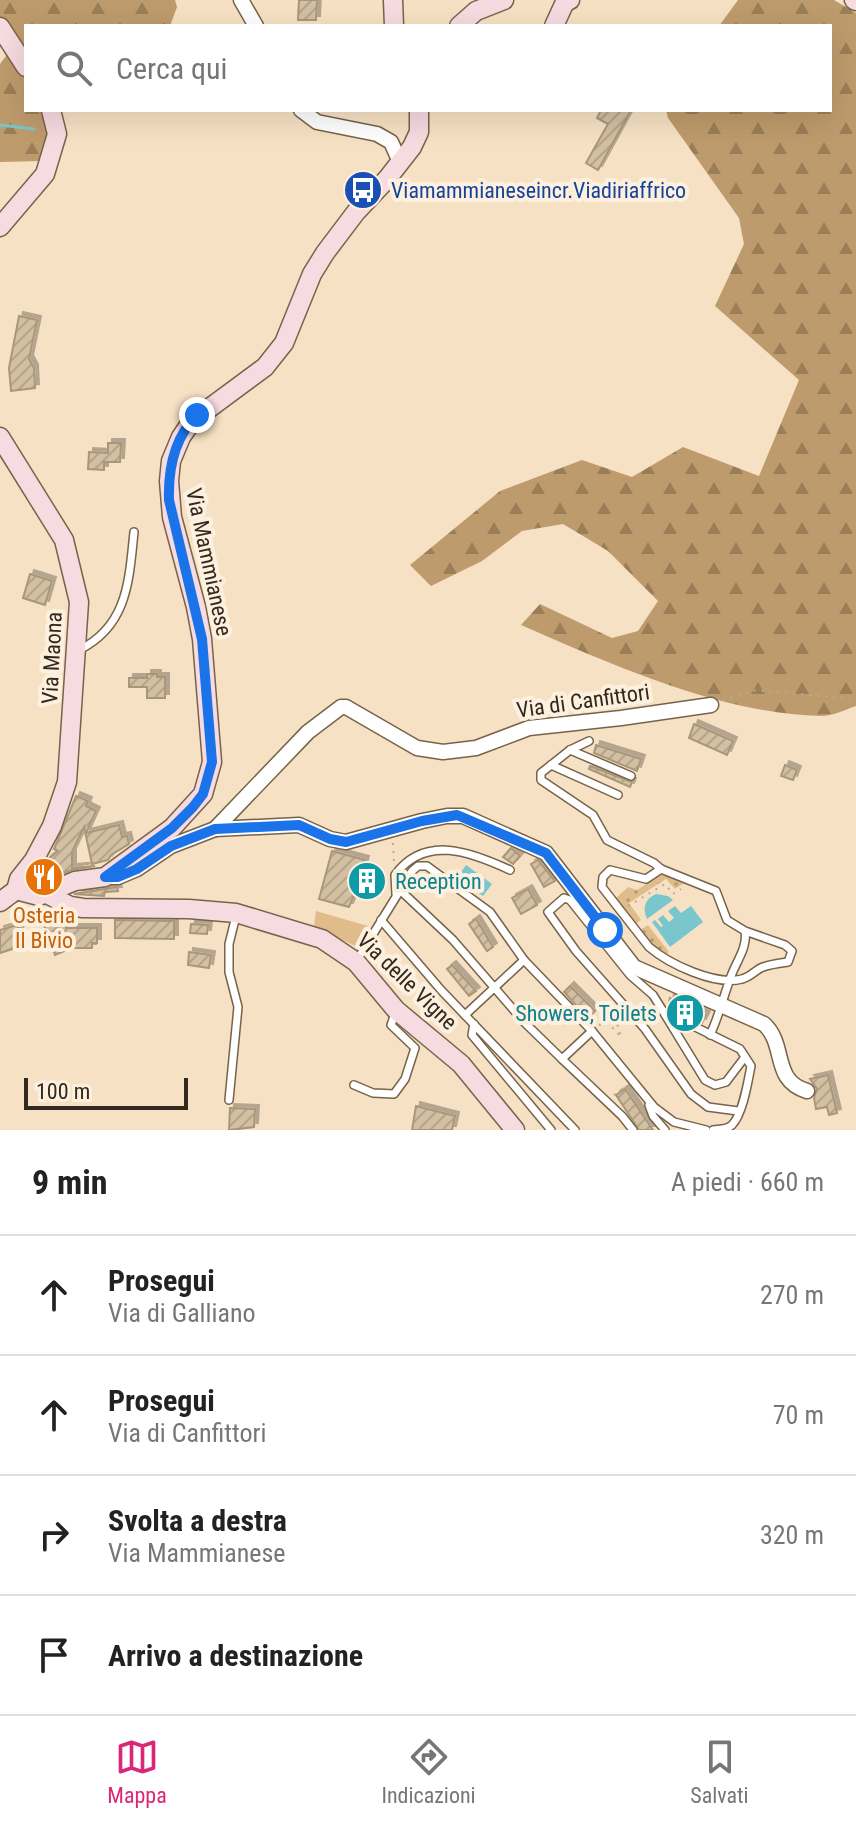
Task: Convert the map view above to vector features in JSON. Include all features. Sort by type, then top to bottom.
[{"type":"main road","points":[[393,0],[394,24]]},
{"type":"main road","points":[[461,24],[476,11],[504,0]]},
{"type":"main road","points":[[555,24],[565,2],[570,0]]},
{"type":"main road","points":[[0,27],[24,64]]},
{"type":"main road","points":[[0,227],[45,174],[57,134],[52,112]]},
{"type":"main road","name":"Via Mammianese","points":[[16,890],[32,895],[47,894],[75,881],[105,877],[172,828],[203,794],[212,762],[202,639],[169,500],[175,450],[197,415],[265,367],[277,353],[312,274],[325,253],[412,147],[419,132],[419,112]]},
{"type":"main road","name":"Via Maona","points":[[0,437],[64,540],[78,588],[77,651],[64,792],[43,845],[19,879],[16,890]]},
{"type":"main road","points":[[0,902],[16,890]]},
{"type":"main road","name":"Via delle Vigne","points":[[47,894],[70,906],[83,908],[189,909],[236,913],[322,939],[356,962],[396,1010],[461,1064],[515,1130]]},
{"type":"street","points":[[241,0],[255,24]]},
{"type":"street","points":[[304,112],[317,122],[377,134],[391,142],[400,162]]},
{"type":"street","name":"Via di Canfittori","points":[[105,877],[118,877],[137,869],[171,846],[215,829],[308,732],[341,707],[417,748],[443,752],[476,748],[529,728],[711,705]]},
{"type":"street","points":[[215,829],[299,825],[330,839],[346,842],[422,821],[463,816],[546,853],[634,967],[764,1024],[770,1029],[787,1079],[791,1085],[807,1091]]},
{"type":"lane","points":[[77,651],[98,640],[119,615],[131,565],[134,532]]},
{"type":"lane","points":[[589,741],[570,750],[541,773],[541,780],[593,815],[607,840],[661,869],[716,891],[727,920],[745,931],[785,945],[792,951],[788,962],[760,968],[750,977],[737,981],[695,973],[659,955],[601,884],[610,870],[646,879],[661,869]]},
{"type":"lane","points":[[570,750],[631,776]]},
{"type":"lane","points":[[551,765],[618,795]]},
{"type":"lane","points":[[510,870],[483,858],[429,850],[405,860],[395,875],[398,893],[453,940],[562,1059],[633,1130]]},
{"type":"lane","points":[[356,962],[414,869],[421,865],[429,867],[485,907],[524,960],[592,1031],[647,1099],[674,1122],[696,1130],[706,1130]]},
{"type":"lane","points":[[738,1111],[708,1107],[691,1094],[645,1029],[576,951],[548,912],[564,898],[570,900],[630,975],[653,995],[705,1080],[715,1085],[726,1082],[745,1057]]},
{"type":"lane","points":[[229,1100],[238,1007],[229,972],[229,944],[236,913]]},
{"type":"lane","points":[[381,920],[465,1015],[575,1130]]},
{"type":"lane","points":[[710,1035],[746,940],[745,931]]},
{"type":"lane","points":[[465,1015],[524,960]]},
{"type":"lane","points":[[354,1085],[373,1093],[394,1094],[405,1079],[415,1048],[391,1025],[396,1010]]},
{"type":"lane","points":[[663,1011],[740,1049],[751,1066],[734,1123],[728,1128],[713,1130]]},
{"type":"lane","points":[[474,1024],[472,1035],[483,1051],[551,1130]]},
{"type":"lane","points":[[562,1059],[592,1031]]},
{"type":"lane","points":[[647,1099],[653,1116],[665,1130]]},
{"type":"path","points":[[711,705],[756,690],[856,699]]},
{"type":"path","points":[[395,834],[395,875]]},
{"type":"path","points":[[620,910],[665,884],[673,894],[686,886]]},
{"type":"path","points":[[592,1031],[602,1022],[607,1022],[621,1037],[615,1017],[627,1007]]},
{"type":"path","points":[[606,1100],[624,1088]]},
{"type":"shaded area","points":[[661,875],[670,875],[686,882],[675,889],[666,879],[629,903],[641,920],[635,924],[616,898],[628,887],[637,890]]},
{"type":"shaded area","points":[[316,911],[368,926],[355,946],[314,926]]},
{"type":"shaded area","points":[[648,925],[669,952],[660,952],[640,930]]},
{"type":"green space","points":[[0,0],[175,0],[177,7],[171,24],[24,24],[24,112],[43,112],[48,139],[40,161],[0,162],[0,64],[6,56],[0,33]]},
{"type":"green space","points":[[738,0],[834,0],[856,13],[856,706],[825,716],[783,713],[706,697],[629,670],[521,625],[540,604],[612,638],[638,631],[658,601],[608,551],[563,524],[522,531],[482,561],[431,586],[410,565],[500,491],[582,460],[632,477],[683,447],[759,476],[799,380],[715,306],[744,244],[739,218],[666,112],[832,112],[832,24],[720,24]]},
{"type":"water","points":[[466,865],[492,884],[483,896],[457,878]]},
{"type":"water","points":[[656,894],[673,900],[647,919],[646,904]]},
{"type":"water","points":[[675,906],[681,913],[691,906],[703,922],[670,947],[652,922],[655,920],[663,926],[658,919],[663,915],[669,922],[674,918],[668,911]]},
{"type":"building","points":[[299,0],[317,0],[316,20],[298,20]]},
{"type":"building","points":[[600,112],[630,112],[598,170],[586,163],[608,124],[597,118]]},
{"type":"building","points":[[19,316],[37,320],[29,359],[34,368],[35,388],[11,391],[9,368]]},
{"type":"building","points":[[108,443],[121,443],[120,462],[104,462],[104,470],[88,469],[89,452],[108,453]]},
{"type":"building","points":[[30,574],[52,581],[45,605],[23,598]]},
{"type":"building","points":[[147,674],[165,677],[165,698],[147,698],[147,687],[129,687],[129,678],[147,678]]},
{"type":"building","points":[[694,724],[733,741],[727,755],[689,738]]},
{"type":"building","points":[[596,745],[641,759],[637,771],[594,753]]},
{"type":"building","points":[[785,765],[797,770],[793,780],[781,776]]},
{"type":"building","points":[[590,766],[632,782],[630,787],[589,769]]},
{"type":"building","points":[[76,796],[88,801],[86,806],[96,811],[86,833],[119,825],[122,837],[127,836],[129,844],[108,860],[92,864],[84,827],[72,852],[72,868],[95,866],[71,870],[39,883],[36,876],[58,851],[54,849]]},
{"type":"building","points":[[511,848],[520,856],[513,864],[503,857]]},
{"type":"building","points":[[332,851],[365,860],[362,870],[378,874],[373,892],[357,888],[349,907],[319,899]]},
{"type":"building","points":[[538,860],[555,881],[544,887],[531,864]]},
{"type":"building","points":[[117,887],[118,891],[105,892],[104,896],[74,894]]},
{"type":"building","points":[[528,889],[537,905],[521,914],[512,898]]},
{"type":"building","points":[[52,910],[64,916],[66,928],[97,928],[97,943],[92,943],[92,948],[72,948],[55,955],[44,925],[40,926],[38,914]]},
{"type":"building","points":[[476,919],[493,947],[487,951],[469,924]]},
{"type":"building","points":[[115,920],[174,921],[174,939],[115,938]]},
{"type":"building","points":[[191,924],[208,925],[207,934],[190,933]]},
{"type":"building","points":[[17,925],[24,945],[0,953],[0,930]]},
{"type":"building","points":[[189,952],[211,955],[209,968],[188,965]]},
{"type":"building","points":[[452,965],[476,991],[469,996],[447,969]]},
{"type":"building","points":[[570,986],[595,1011],[588,1018],[564,992]]},
{"type":"building","name":"Showers, Toilets","points":[[670,998],[706,1015],[702,1023],[668,1006]]},
{"type":"building","points":[[828,1075],[837,1113],[829,1115],[827,1107],[816,1109],[814,1098],[817,1089],[810,1079]]},
{"type":"building","name":"Showers, Toilets","points":[[625,1089],[653,1130],[639,1130],[616,1095]]},
{"type":"building","points":[[416,1106],[455,1116],[452,1130],[412,1130]]},
{"type":"building","points":[[230,1108],[255,1109],[254,1127],[229,1130]]},
{"type":"waterway","points":[[0,125],[34,129]]},
{"type":"place","name":"Viamammianeseincr.Viadiriaffrico","points":[[363,190]]},
{"type":"place","name":"Osteria Il Bivio","points":[[44,877]]},
{"type":"place","name":"Reception","points":[[367,881]]},
{"type":"place","name":"Showers, Toilets","points":[[685,1013]]},
{"type":"route","points":[[197,415],[186,428],[171,461],[169,500],[202,639],[212,762],[203,794],[193,807],[172,828],[105,877],[118,877],[137,869],[171,846],[215,829],[299,825],[330,839],[346,842],[422,821],[457,815],[546,853],[605,930]]}]
